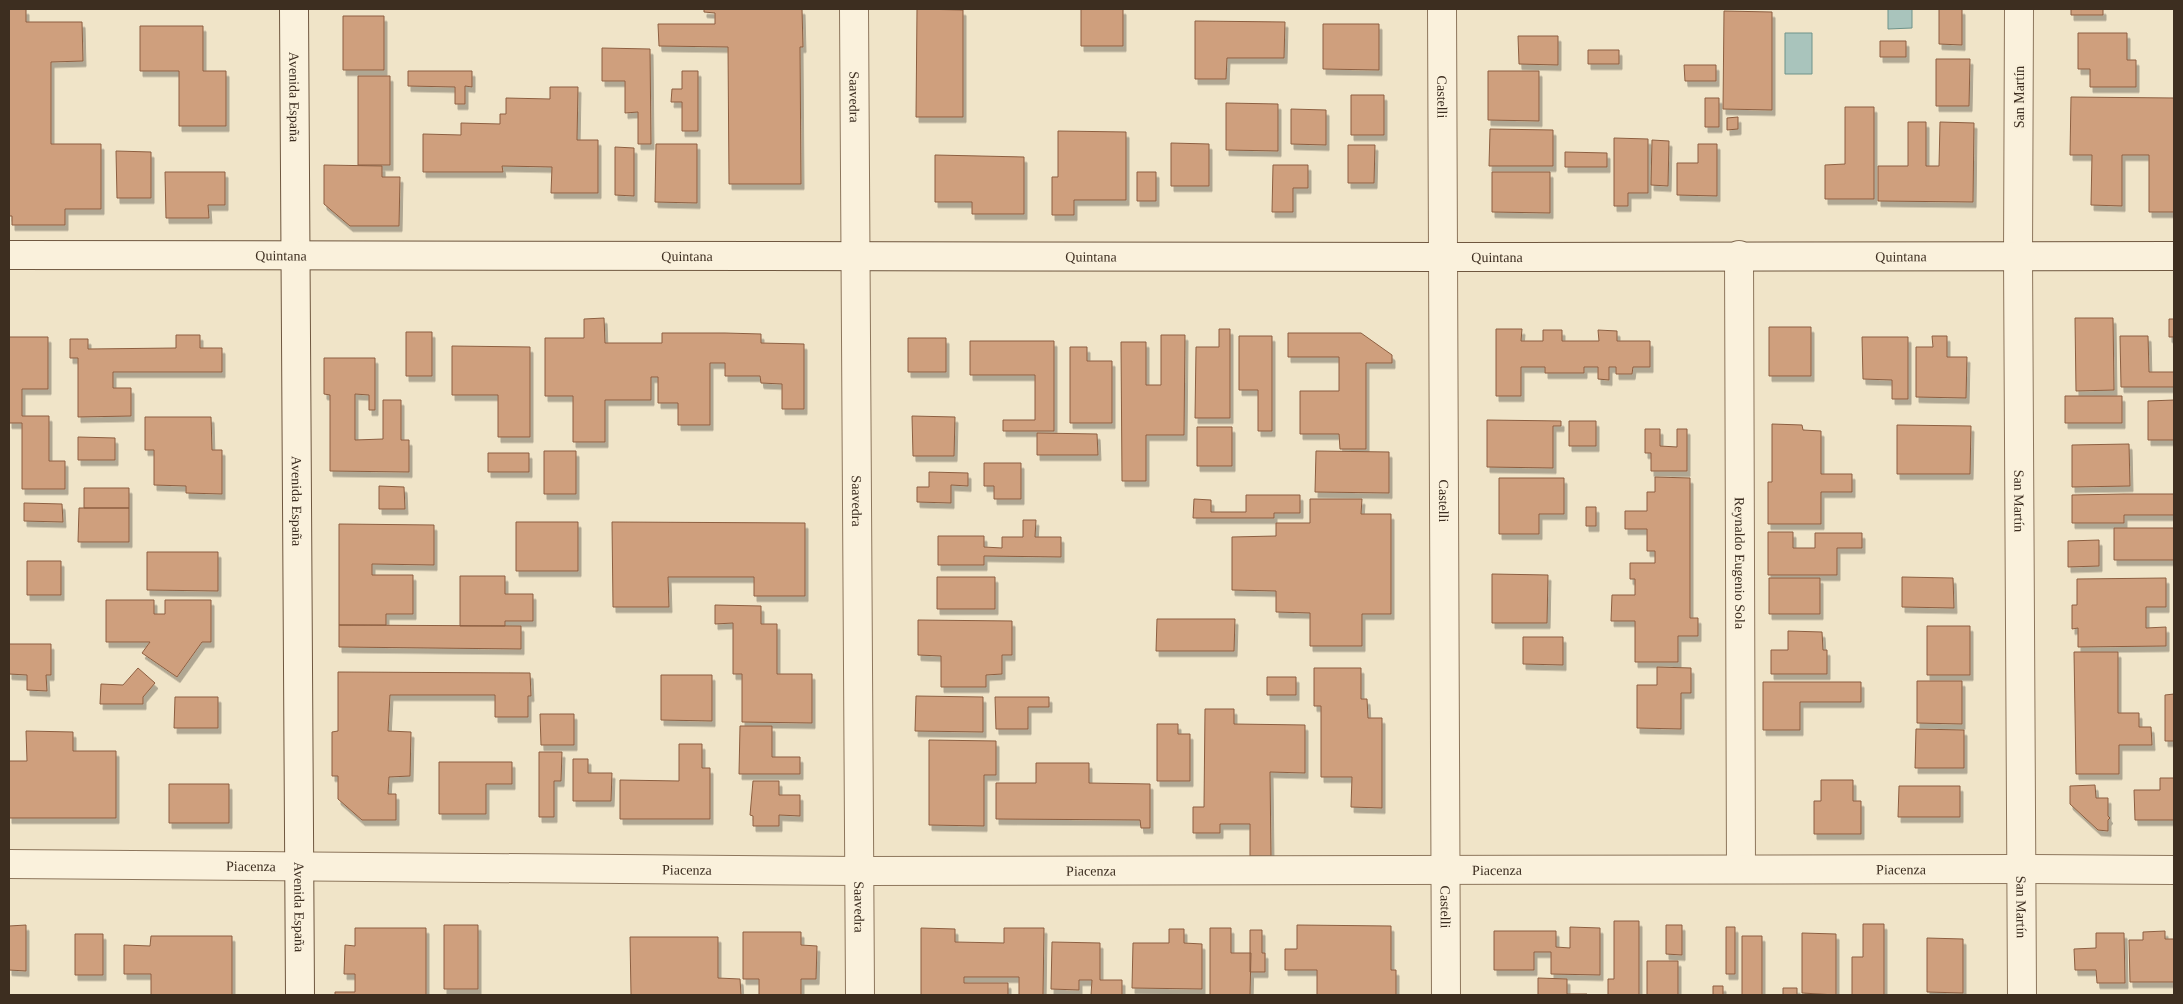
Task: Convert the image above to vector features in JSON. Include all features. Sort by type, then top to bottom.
[{"type":"street","name":"Avenida España","points":[[294,9],[300,995]]},
{"type":"street","name":"Saavedra","points":[[854,9],[860,995]]},
{"type":"street","name":"Castelli","points":[[1442,9],[1446,995]]},
{"type":"street","name":"San Martín","points":[[2019,9],[2018,256],[2022,995]]},
{"type":"street","name":"Quintana","points":[[9,255],[2174,256]]},
{"type":"street","name":"Reynaldo Eugenio Sola","points":[[1739,255],[1741,869]]},
{"type":"street","name":"Piacenza","points":[[9,864],[859,871],[2174,870]]},
{"type":"water","points":[[1888,9],[1912,9],[1912,28],[1888,29]]},
{"type":"water","points":[[1785,33],[1812,33],[1812,74],[1785,74]]},
{"type":"building","points":[[9,9],[26,9],[26,22],[82,22],[83,61],[51,62],[51,144],[101,144],[101,209],[65,209],[65,225],[12,225],[12,216],[9,216]]},
{"type":"building","points":[[704,9],[802,9],[803,47],[800,47],[801,184],[729,184],[728,47],[659,46],[658,24],[715,24],[715,13],[704,12]]},
{"type":"building","points":[[917,9],[963,10],[963,117],[916,117]]},
{"type":"building","points":[[1081,9],[1123,9],[1123,46],[1081,46]]},
{"type":"building","points":[[1939,9],[1962,9],[1962,45],[1939,44]]},
{"type":"building","points":[[2071,9],[2103,9],[2103,15],[2071,15]]},
{"type":"building","points":[[1724,11],[1772,12],[1772,110],[1723,109]]},
{"type":"building","points":[[343,16],[384,16],[384,70],[343,70]]},
{"type":"building","points":[[1195,21],[1285,22],[1284,58],[1227,58],[1226,79],[1195,79]]},
{"type":"building","points":[[1323,24],[1379,24],[1379,70],[1323,69]]},
{"type":"building","points":[[140,26],[203,26],[203,71],[226,71],[226,126],[179,126],[179,71],[140,71]]},
{"type":"building","points":[[2078,33],[2127,33],[2127,60],[2136,60],[2136,87],[2090,87],[2090,69],[2078,69]]},
{"type":"building","points":[[1518,36],[1558,36],[1558,65],[1519,64]]},
{"type":"building","points":[[1880,41],[1906,41],[1906,57],[1880,57]]},
{"type":"building","points":[[602,48],[650,49],[651,144],[638,144],[638,112],[625,113],[625,81],[602,81]]},
{"type":"building","points":[[1588,50],[1619,50],[1619,64],[1588,64]]},
{"type":"building","points":[[1936,59],[1970,59],[1969,106],[1936,106]]},
{"type":"building","points":[[1684,65],[1716,65],[1716,81],[1685,81]]},
{"type":"building","points":[[408,71],[472,71],[472,87],[465,86],[465,104],[455,104],[455,87],[408,86]]},
{"type":"building","points":[[682,71],[698,71],[698,131],[682,131],[682,102],[671,102],[672,89],[682,89]]},
{"type":"building","points":[[1488,71],[1539,71],[1539,121],[1488,120]]},
{"type":"building","points":[[358,76],[390,76],[390,165],[358,165]]},
{"type":"building","points":[[550,87],[578,87],[577,140],[598,140],[598,193],[551,193],[552,167],[502,166],[503,172],[423,172],[423,134],[461,135],[461,123],[500,124],[500,114],[506,114],[506,98],[550,99]]},
{"type":"building","points":[[1351,95],[1384,95],[1384,135],[1351,135]]},
{"type":"building","points":[[2071,97],[2174,98],[2174,212],[2149,212],[2149,155],[2122,155],[2122,206],[2091,205],[2092,155],[2070,155]]},
{"type":"building","points":[[1705,98],[1719,98],[1719,127],[1705,127]]},
{"type":"building","points":[[1226,103],[1278,104],[1278,151],[1226,150]]},
{"type":"building","points":[[1845,107],[1874,107],[1874,199],[1825,199],[1825,165],[1845,164]]},
{"type":"building","points":[[1291,109],[1326,110],[1326,145],[1291,144]]},
{"type":"building","points":[[1738,117],[1738,129],[1727,130],[1727,118]]},
{"type":"building","points":[[1908,122],[1926,122],[1926,166],[1939,166],[1940,122],[1974,123],[1973,202],[1878,201],[1878,166],[1908,166]]},
{"type":"building","points":[[1490,129],[1553,130],[1553,166],[1489,166]]},
{"type":"building","points":[[1058,131],[1126,132],[1126,200],[1074,200],[1074,215],[1052,215],[1052,177],[1058,177]]},
{"type":"building","points":[[1614,138],[1648,139],[1648,193],[1628,193],[1628,206],[1614,206]]},
{"type":"building","points":[[1652,140],[1669,141],[1668,186],[1651,185]]},
{"type":"building","points":[[1171,143],[1209,144],[1209,186],[1171,186]]},
{"type":"building","points":[[656,144],[697,144],[697,203],[655,202]]},
{"type":"building","points":[[1698,144],[1717,144],[1717,196],[1677,195],[1677,163],[1698,163]]},
{"type":"building","points":[[1348,145],[1375,145],[1374,183],[1348,183]]},
{"type":"building","points":[[615,147],[634,148],[634,196],[615,195]]},
{"type":"building","points":[[116,151],[151,152],[151,198],[117,198]]},
{"type":"building","points":[[1565,152],[1607,153],[1607,167],[1565,167]]},
{"type":"building","points":[[935,155],[1024,157],[1024,214],[972,214],[972,202],[935,202]]},
{"type":"building","points":[[324,165],[382,166],[382,177],[400,177],[399,226],[350,226],[324,204]]},
{"type":"building","points":[[1273,165],[1308,165],[1308,188],[1293,188],[1293,212],[1272,212]]},
{"type":"building","points":[[165,172],[225,172],[225,205],[208,205],[209,218],[166,218]]},
{"type":"building","points":[[1137,172],[1156,172],[1156,201],[1137,201]]},
{"type":"building","points":[[1492,172],[1550,172],[1550,213],[1492,212]]},
{"type":"building","points":[[604,318],[605,343],[662,343],[662,333],[725,333],[761,334],[761,343],[804,344],[804,409],[782,409],[782,384],[761,383],[760,376],[725,376],[725,363],[710,363],[710,425],[678,425],[678,403],[658,403],[658,377],[651,377],[651,400],[605,400],[605,442],[573,442],[573,396],[545,396],[545,338],[584,338],[584,319]]},
{"type":"building","points":[[2075,318],[2113,318],[2114,390],[2076,391]]},
{"type":"building","points":[[2169,319],[2174,319],[2174,337],[2169,337]]},
{"type":"building","points":[[1769,327],[1811,327],[1811,376],[1769,376]]},
{"type":"building","points":[[1219,329],[1230,329],[1230,418],[1195,418],[1196,347],[1219,347]]},
{"type":"building","points":[[1496,329],[1522,329],[1521,341],[1543,341],[1543,330],[1562,330],[1562,341],[1599,341],[1598,330],[1617,331],[1617,341],[1650,341],[1650,367],[1633,367],[1632,374],[1616,374],[1616,367],[1609,367],[1609,380],[1598,379],[1598,367],[1584,367],[1584,373],[1545,373],[1545,367],[1521,367],[1521,396],[1496,396]]},
{"type":"building","points":[[406,332],[432,332],[432,376],[406,376]]},
{"type":"building","points":[[1288,333],[1361,333],[1392,355],[1392,363],[1366,363],[1366,449],[1340,449],[1339,434],[1300,434],[1300,391],[1339,391],[1339,357],[1288,357]]},
{"type":"building","points":[[176,335],[200,335],[200,348],[222,348],[222,372],[113,372],[113,388],[131,388],[131,416],[78,417],[78,358],[70,358],[70,339],[88,339],[88,349],[176,348]]},
{"type":"building","points":[[1161,335],[1185,335],[1184,435],[1146,435],[1146,481],[1122,481],[1121,342],[1146,342],[1146,385],[1161,385]]},
{"type":"building","points":[[1239,336],[1272,336],[1272,431],[1258,431],[1258,390],[1239,390]]},
{"type":"building","points":[[1932,336],[1947,336],[1947,357],[1967,357],[1966,398],[1916,397],[1916,347],[1933,347]]},
{"type":"building","points":[[2120,336],[2148,336],[2149,372],[2174,372],[2174,387],[2121,387]]},
{"type":"building","points":[[9,337],[48,337],[48,389],[22,389],[22,416],[49,416],[49,461],[65,461],[65,489],[22,489],[22,423],[9,423]]},
{"type":"building","points":[[1862,337],[1908,337],[1908,399],[1892,399],[1892,380],[1863,379]]},
{"type":"building","points":[[908,338],[946,338],[946,372],[908,372]]},
{"type":"building","points":[[970,341],[1054,341],[1054,431],[1003,431],[1003,420],[1035,420],[1035,375],[970,375]]},
{"type":"building","points":[[452,346],[530,347],[530,437],[498,437],[498,395],[452,395]]},
{"type":"building","points":[[1070,347],[1087,347],[1087,361],[1112,361],[1112,423],[1070,423]]},
{"type":"building","points":[[324,358],[375,358],[375,410],[369,410],[369,395],[355,394],[355,440],[383,439],[383,400],[401,400],[401,440],[409,440],[409,472],[330,471],[330,395],[324,394]]},
{"type":"building","points":[[2065,396],[2122,396],[2122,423],[2065,423]]},
{"type":"building","points":[[2174,400],[2174,440],[2148,440],[2148,401]]},
{"type":"building","points":[[912,416],[955,417],[954,456],[913,456]]},
{"type":"building","points":[[145,417],[211,417],[212,450],[222,450],[222,494],[186,493],[186,486],[154,485],[154,450],[145,450]]},
{"type":"building","points":[[1487,420],[1561,421],[1561,426],[1553,426],[1553,468],[1487,467]]},
{"type":"building","points":[[1569,421],[1596,421],[1596,446],[1569,446]]},
{"type":"building","points":[[1772,424],[1802,425],[1803,430],[1821,431],[1821,474],[1852,474],[1852,492],[1821,492],[1821,524],[1768,524],[1768,482],[1772,482]]},
{"type":"building","points":[[1897,425],[1971,426],[1970,474],[1897,474]]},
{"type":"building","points":[[1197,427],[1232,427],[1232,466],[1197,466]]},
{"type":"building","points":[[1645,429],[1660,429],[1660,446],[1677,447],[1677,429],[1687,429],[1687,471],[1651,471],[1651,453],[1645,453]]},
{"type":"building","points":[[1037,433],[1097,434],[1098,455],[1037,455]]},
{"type":"building","points":[[78,437],[115,438],[115,460],[78,460]]},
{"type":"building","points":[[2129,444],[2130,486],[2072,487],[2072,445]]},
{"type":"building","points":[[544,451],[576,451],[576,494],[544,494]]},
{"type":"building","points":[[1316,451],[1389,452],[1389,493],[1315,492]]},
{"type":"building","points":[[488,453],[529,453],[529,472],[488,472]]},
{"type":"building","points":[[984,463],[1021,463],[1021,499],[994,499],[994,486],[984,486]]},
{"type":"building","points":[[929,472],[968,473],[968,486],[951,485],[951,503],[917,502],[917,487],[929,487]]},
{"type":"building","points":[[1655,477],[1690,478],[1690,618],[1698,618],[1698,636],[1678,636],[1678,662],[1635,662],[1635,621],[1611,621],[1612,595],[1635,595],[1635,579],[1630,579],[1630,563],[1655,563],[1655,551],[1647,551],[1647,529],[1625,529],[1625,511],[1647,511],[1647,492],[1655,492]]},
{"type":"building","points":[[1499,478],[1564,478],[1564,514],[1539,514],[1539,534],[1499,534]]},
{"type":"building","points":[[379,486],[404,487],[405,509],[379,509]]},
{"type":"building","points":[[84,488],[129,488],[129,508],[84,508]]},
{"type":"building","points":[[2174,494],[2174,515],[2124,515],[2124,523],[2072,523],[2072,495]]},
{"type":"building","points":[[1246,495],[1300,495],[1300,513],[1274,513],[1274,518],[1193,518],[1194,499],[1211,500],[1211,512],[1246,512]]},
{"type":"building","points":[[1310,499],[1362,499],[1361,514],[1391,514],[1391,614],[1362,614],[1362,646],[1310,646],[1310,613],[1276,612],[1276,591],[1232,590],[1232,537],[1276,536],[1276,523],[1310,523]]},
{"type":"building","points":[[24,503],[62,504],[63,522],[24,521]]},
{"type":"building","points":[[1586,507],[1596,507],[1596,526],[1586,526]]},
{"type":"building","points":[[79,508],[129,508],[129,542],[78,542]]},
{"type":"building","points":[[1023,520],[1036,520],[1035,537],[1061,537],[1061,557],[984,556],[984,565],[938,565],[938,536],[984,536],[984,547],[1002,548],[1002,537],[1023,537]]},
{"type":"building","points":[[516,522],[578,522],[578,571],[516,571]]},
{"type":"building","points":[[612,522],[805,523],[805,596],[754,596],[754,577],[668,577],[669,607],[613,607]]},
{"type":"building","points":[[339,524],[434,525],[434,565],[372,564],[372,575],[413,575],[413,614],[386,614],[386,625],[339,625]]},
{"type":"building","points":[[2114,528],[2174,528],[2174,560],[2114,560]]},
{"type":"building","points":[[1768,532],[1793,532],[1793,548],[1815,548],[1815,533],[1862,533],[1862,548],[1837,548],[1837,575],[1768,575]]},
{"type":"building","points":[[2099,540],[2099,566],[2068,567],[2068,541]]},
{"type":"building","points":[[147,552],[218,552],[218,591],[147,590]]},
{"type":"building","points":[[27,561],[61,561],[61,595],[27,595]]},
{"type":"building","points":[[1492,574],[1548,575],[1547,623],[1492,623]]},
{"type":"building","points":[[460,576],[505,576],[505,594],[533,594],[533,621],[505,621],[505,626],[460,626]]},
{"type":"building","points":[[937,577],[995,577],[995,609],[937,609]]},
{"type":"building","points":[[1902,577],[1953,578],[1954,608],[1902,607]]},
{"type":"building","points":[[1769,578],[1820,578],[1820,614],[1769,614]]},
{"type":"building","points":[[2166,578],[2166,607],[2146,607],[2146,628],[2166,627],[2166,646],[2078,647],[2078,628],[2072,629],[2072,605],[2077,605],[2077,579]]},
{"type":"building","points":[[106,600],[154,600],[154,614],[165,614],[165,600],[211,600],[211,642],[202,642],[177,677],[142,653],[150,642],[106,642]]},
{"type":"building","points":[[715,605],[761,606],[761,624],[777,624],[777,674],[812,674],[812,723],[742,722],[742,674],[733,674],[733,623],[715,624]]},
{"type":"building","points":[[1157,619],[1235,619],[1234,651],[1156,651]]},
{"type":"building","points":[[918,620],[1012,621],[1012,655],[1002,655],[1002,674],[986,675],[986,687],[941,687],[941,656],[918,655]]},
{"type":"building","points":[[339,625],[521,626],[521,649],[339,647]]},
{"type":"building","points":[[1927,626],[1970,626],[1970,675],[1927,675]]},
{"type":"building","points":[[1788,631],[1822,632],[1823,650],[1827,650],[1827,674],[1771,674],[1771,650],[1788,650]]},
{"type":"building","points":[[1523,637],[1563,637],[1563,665],[1523,664]]},
{"type":"building","points":[[9,644],[51,644],[51,675],[46,675],[47,691],[27,690],[27,675],[9,674]]},
{"type":"building","points":[[2074,652],[2118,652],[2118,713],[2139,713],[2139,727],[2151,727],[2152,745],[2119,745],[2119,774],[2076,774]]},
{"type":"building","points":[[1657,667],[1691,668],[1691,693],[1681,693],[1681,729],[1637,728],[1637,685],[1657,685]]},
{"type":"building","points":[[138,668],[155,683],[143,697],[143,704],[100,704],[101,684],[123,685]]},
{"type":"building","points":[[1314,668],[1361,668],[1361,699],[1367,699],[1368,718],[1382,718],[1382,808],[1351,807],[1352,777],[1321,777],[1321,706],[1314,706]]},
{"type":"building","points":[[338,672],[530,673],[531,696],[528,696],[528,717],[495,717],[495,695],[390,695],[388,731],[411,732],[410,776],[389,777],[388,794],[396,794],[396,820],[362,820],[338,799],[338,776],[332,776],[332,732],[338,731]]},
{"type":"building","points":[[661,675],[712,675],[712,721],[661,720]]},
{"type":"building","points":[[1267,677],[1296,677],[1296,695],[1267,695]]},
{"type":"building","points":[[1917,681],[1962,681],[1962,724],[1917,723]]},
{"type":"building","points":[[1763,682],[1861,682],[1861,702],[1800,702],[1800,730],[1763,730]]},
{"type":"building","points":[[2174,694],[2174,741],[2165,741],[2165,695]]},
{"type":"building","points":[[916,696],[983,697],[983,732],[915,731]]},
{"type":"building","points":[[175,697],[218,697],[218,728],[174,728]]},
{"type":"building","points":[[995,697],[1049,697],[1049,707],[1028,707],[1028,729],[996,729]]},
{"type":"building","points":[[1205,709],[1234,709],[1234,724],[1305,725],[1305,773],[1270,772],[1271,856],[1250,856],[1250,824],[1220,824],[1220,833],[1193,833],[1193,807],[1204,807]]},
{"type":"building","points":[[540,714],[574,714],[574,745],[541,745]]},
{"type":"building","points":[[1157,724],[1178,724],[1178,734],[1190,734],[1190,781],[1157,781]]},
{"type":"building","points":[[740,726],[772,726],[772,757],[800,757],[800,774],[739,774]]},
{"type":"building","points":[[1916,729],[1964,730],[1964,768],[1915,768]]},
{"type":"building","points":[[26,731],[73,732],[73,751],[116,751],[116,818],[9,818],[9,761],[27,761]]},
{"type":"building","points":[[929,740],[996,741],[996,775],[984,775],[984,826],[929,825]]},
{"type":"building","points":[[679,744],[702,744],[702,768],[710,768],[710,819],[620,819],[620,780],[679,781]]},
{"type":"building","points":[[539,752],[562,752],[561,781],[554,781],[554,817],[539,817]]},
{"type":"building","points":[[573,759],[588,759],[588,773],[612,773],[611,801],[573,801]]},
{"type":"building","points":[[439,762],[512,762],[512,784],[486,784],[486,814],[439,814]]},
{"type":"building","points":[[1036,763],[1089,763],[1089,783],[1150,784],[1150,828],[1141,828],[1140,820],[996,819],[996,783],[1036,783]]},
{"type":"building","points":[[2160,778],[2174,778],[2174,820],[2135,820],[2134,790],[2160,790]]},
{"type":"building","points":[[1821,780],[1853,780],[1853,801],[1861,801],[1861,834],[1814,834],[1814,801],[1821,801]]},
{"type":"building","points":[[753,781],[779,781],[779,795],[800,795],[800,816],[779,815],[779,826],[753,826],[753,816],[750,815]]},
{"type":"building","points":[[169,784],[229,784],[229,823],[169,823]]},
{"type":"building","points":[[2095,785],[2096,798],[2108,798],[2108,816],[2110,818],[2108,820],[2108,831],[2098,830],[2070,804],[2070,786]]},
{"type":"building","points":[[1899,786],[1960,786],[1960,817],[1898,817]]},
{"type":"building","points":[[1614,921],[1639,921],[1639,995],[1608,995],[1608,979],[1614,979]]},
{"type":"building","points":[[1863,924],[1884,924],[1884,995],[1852,995],[1852,957],[1863,957]]},
{"type":"building","points":[[26,925],[26,971],[9,970],[9,926]]},
{"type":"building","points":[[444,925],[478,925],[478,989],[444,989]]},
{"type":"building","points":[[1297,925],[1391,926],[1391,970],[1396,970],[1396,995],[1317,995],[1317,970],[1285,970],[1285,949],[1297,949]]},
{"type":"building","points":[[1666,925],[1682,925],[1682,955],[1666,954]]},
{"type":"building","points":[[1570,927],[1600,928],[1600,975],[1551,974],[1551,952],[1534,952],[1534,970],[1494,970],[1494,931],[1556,931],[1556,947],[1570,948]]},
{"type":"building","points":[[1726,927],[1735,927],[1735,974],[1726,974]]},
{"type":"building","points":[[355,928],[426,928],[426,995],[335,995],[335,992],[355,992],[355,974],[344,974],[345,945],[355,946]]},
{"type":"building","points":[[921,928],[955,929],[955,942],[1004,943],[1004,928],[1044,928],[1043,995],[1019,995],[1019,977],[964,977],[964,983],[1008,983],[1008,995],[921,995]]},
{"type":"building","points":[[1210,928],[1231,928],[1231,953],[1251,953],[1250,995],[1210,995]]},
{"type":"building","points":[[1169,929],[1184,929],[1184,943],[1202,944],[1202,989],[1132,988],[1133,943],[1169,943]]},
{"type":"building","points":[[1250,930],[1262,930],[1262,953],[1265,953],[1265,972],[1250,972]]},
{"type":"building","points":[[2165,931],[2165,939],[2174,939],[2174,982],[2130,982],[2129,940],[2143,940],[2143,932]]},
{"type":"building","points":[[743,932],[801,932],[801,945],[817,946],[816,979],[801,979],[801,995],[759,995],[759,979],[743,979]]},
{"type":"building","points":[[1802,933],[1836,934],[1836,995],[1802,993]]},
{"type":"building","points":[[2096,933],[2124,933],[2125,983],[2097,983],[2096,970],[2075,970],[2074,949],[2096,948]]},
{"type":"building","points":[[75,934],[103,934],[103,975],[75,975]]},
{"type":"building","points":[[151,936],[232,936],[232,995],[151,995],[151,974],[124,974],[124,945],[150,946]]},
{"type":"building","points":[[1742,936],[1762,936],[1762,995],[1742,995]]},
{"type":"building","points":[[630,937],[718,937],[718,978],[740,979],[741,995],[631,995]]},
{"type":"building","points":[[1927,938],[1963,939],[1963,993],[1927,992]]},
{"type":"building","points":[[1052,942],[1100,943],[1100,980],[1122,980],[1122,995],[1091,995],[1092,980],[1079,980],[1079,990],[1051,989]]},
{"type":"building","points":[[1647,961],[1678,961],[1678,995],[1647,995]]},
{"type":"building","points":[[1538,978],[1567,979],[1567,994],[1587,995],[1538,995]]},
{"type":"building","points":[[1713,986],[1723,986],[1723,995],[1713,995]]},
{"type":"building","points":[[1783,988],[1797,988],[1797,995],[1783,995]]}]
